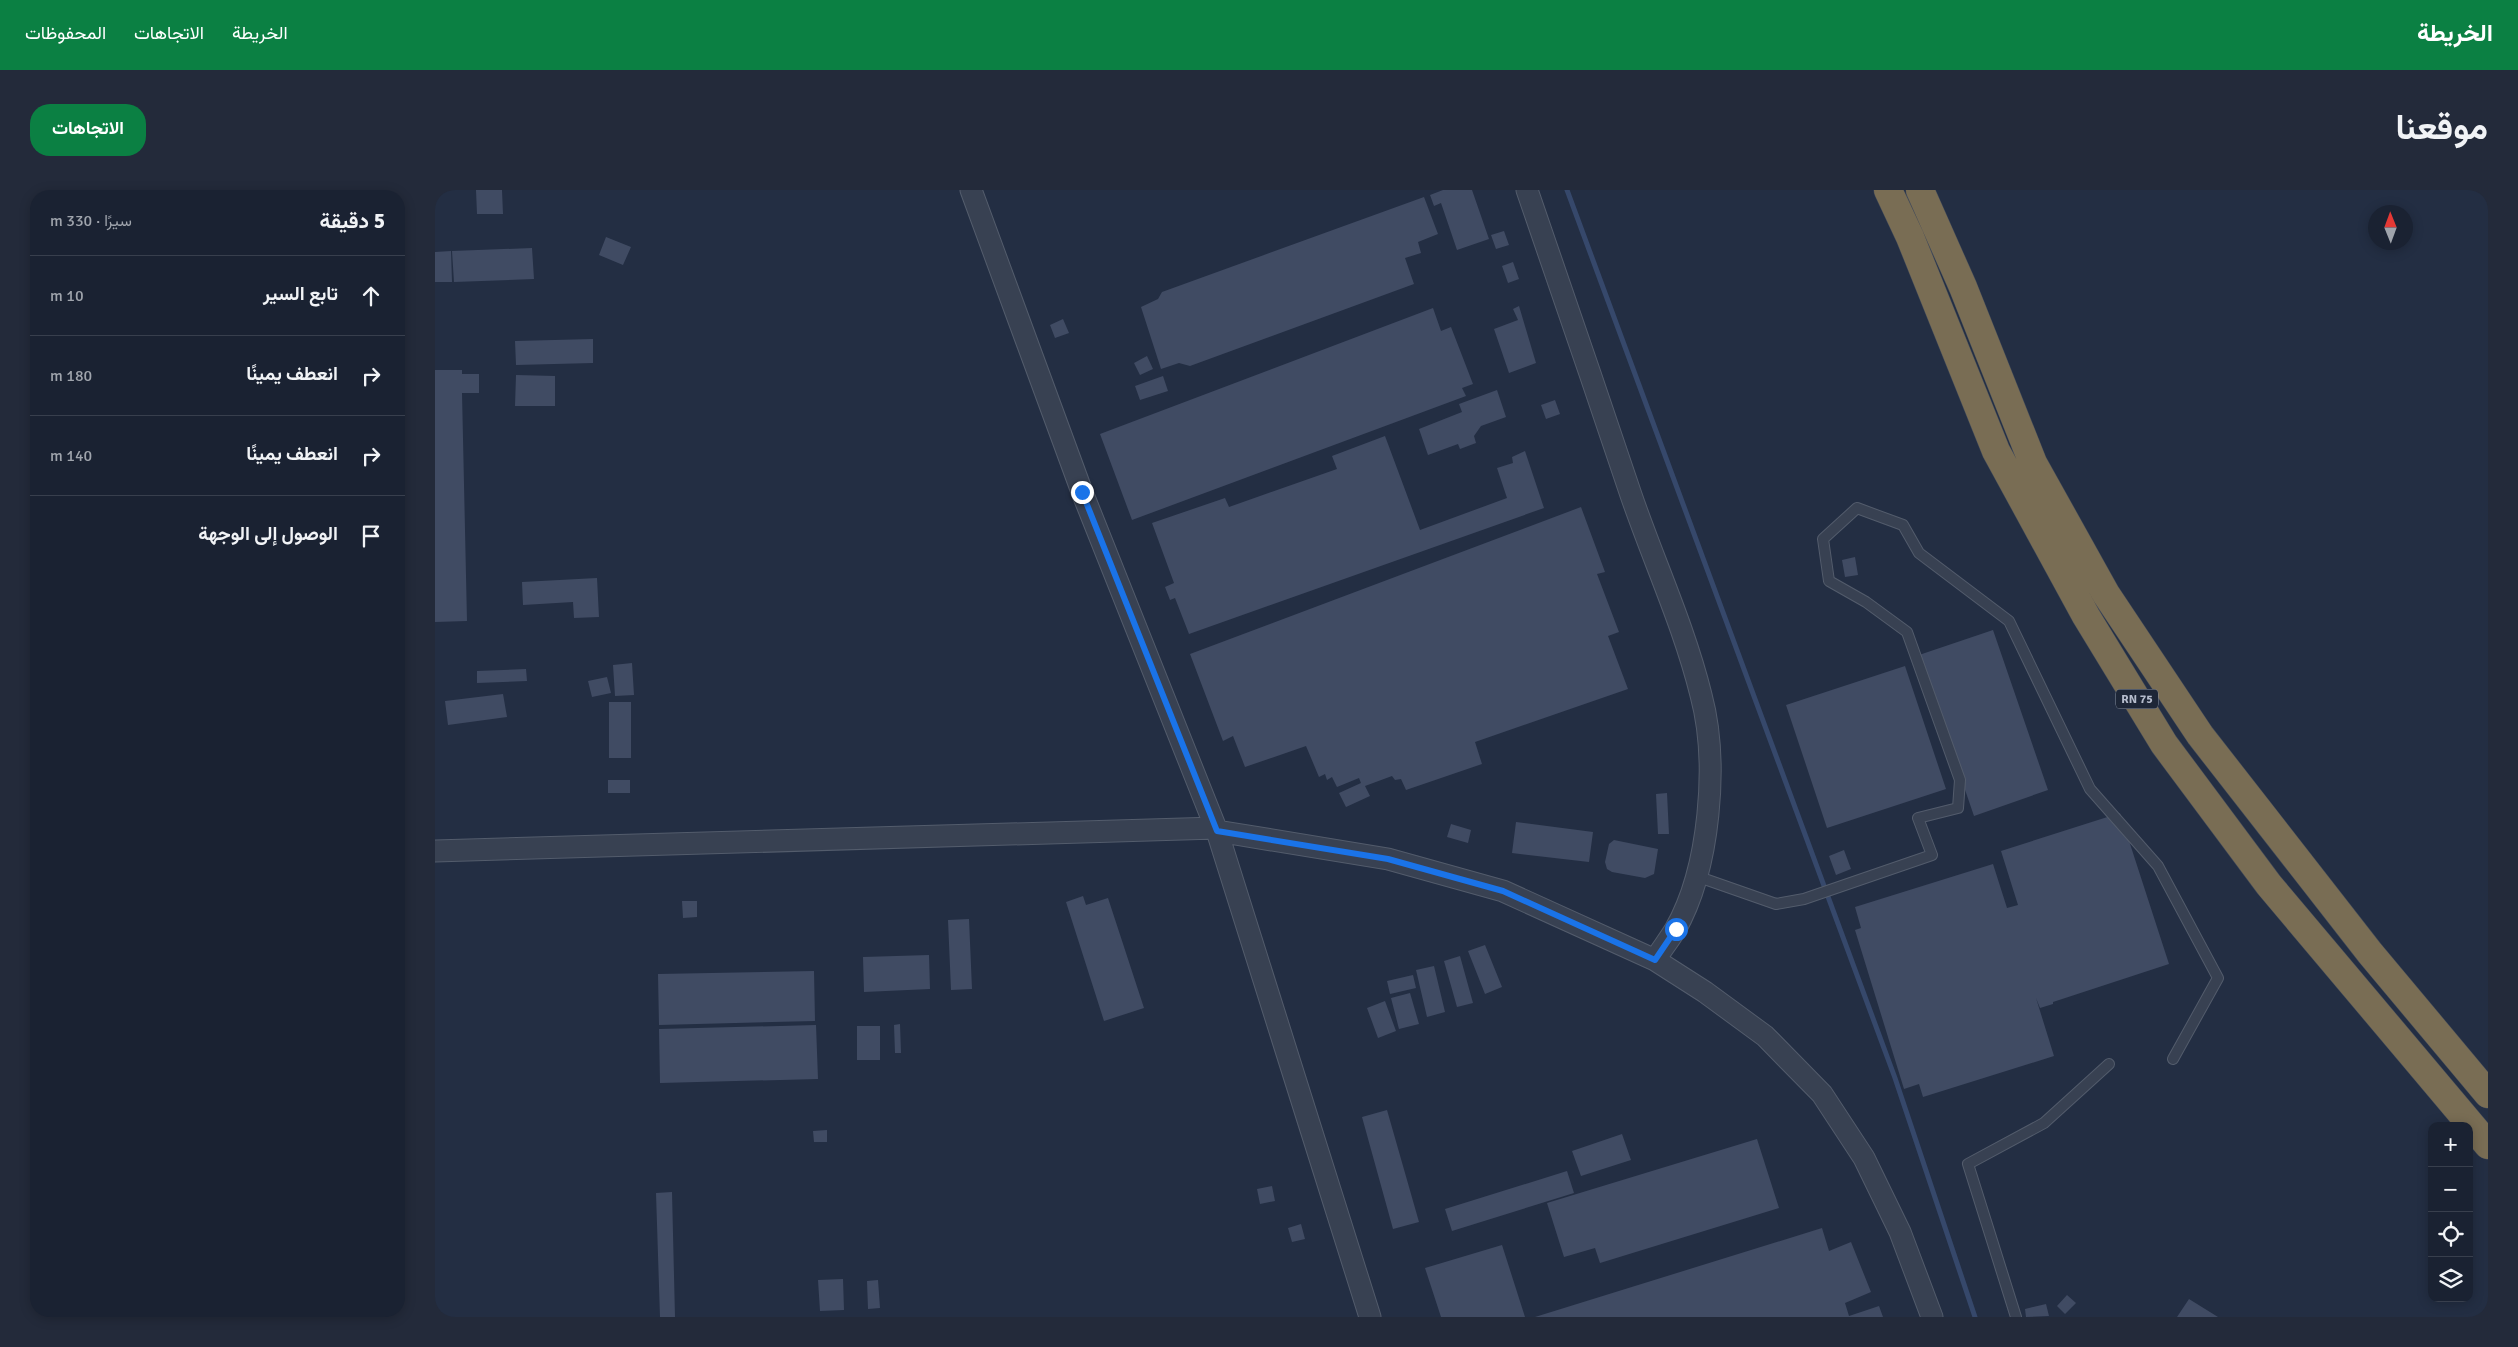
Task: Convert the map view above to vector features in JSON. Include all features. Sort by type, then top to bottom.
[{"type":"highway","name":"RN 75","points":[[1888,190],[1929,282],[1996,451],[2086,616],[2164,744],[2269,885],[2488,1145]]},
{"type":"highway","name":"RN 75","points":[[1922,191],[1963,287],[2033,463],[2106,594],[2200,735],[2370,953],[2488,1094]]},
{"type":"street","points":[[971,190],[1082,492],[1217,830],[1370,1317]]},
{"type":"street","points":[[1527,190],[1634,502],[1679,624],[1702,696],[1710,747],[1710,792],[1704,840],[1696,876],[1676,929],[1655,960]]},
{"type":"street","points":[[435,850],[1217,830],[1388,859],[1503,891],[1655,960],[1705,992],[1765,1036],[1822,1094],[1864,1158],[1900,1232],[1932,1317]]},
{"type":"lane","points":[[1696,876],[1776,904],[1804,900],[1931,855],[1919,818],[1958,808],[1960,780],[1907,632],[1866,602],[1829,581],[1823,539],[1857,508],[1903,525],[1919,554],[2009,621],[2090,789],[2158,866],[2218,978],[2173,1059]]},
{"type":"lane","points":[[2016,1317],[1968,1164],[2044,1123],[2109,1064]]},
{"type":"building","points":[[476,190],[502,190],[503,214],[477,214]]},
{"type":"building","points":[[1443,190],[1472,190],[1489,239],[1457,250],[1441,203],[1434,206],[1430,195]]},
{"type":"building","points":[[1424,197],[1438,234],[1418,242],[1421,253],[1405,258],[1414,284],[1190,366],[1179,363],[1161,369],[1141,307],[1158,299],[1162,292]]},
{"type":"building","points":[[1504,231],[1509,245],[1496,249],[1491,235]]},
{"type":"building","points":[[606,237],[631,247],[623,265],[599,255]]},
{"type":"building","points":[[532,248],[534,279],[454,282],[452,251]]},
{"type":"building","points":[[451,251],[452,282],[435,282],[435,252]]},
{"type":"building","points":[[1513,262],[1519,279],[1508,283],[1502,266]]},
{"type":"building","points":[[1519,306],[1536,363],[1509,373],[1494,329],[1518,320],[1513,309]]},
{"type":"building","points":[[1433,308],[1441,331],[1451,327],[1473,384],[1462,388],[1466,396],[1132,520],[1100,434]]},
{"type":"building","points":[[1063,319],[1069,333],[1055,338],[1050,325]]},
{"type":"building","points":[[593,339],[593,363],[516,365],[515,341]]},
{"type":"building","points":[[1147,356],[1153,369],[1140,375],[1134,363]]},
{"type":"building","points":[[435,370],[462,370],[462,374],[479,374],[479,393],[462,393],[467,621],[435,622]]},
{"type":"building","points":[[516,375],[555,376],[555,406],[515,406]]},
{"type":"building","points":[[1163,376],[1168,391],[1140,400],[1135,386]]},
{"type":"building","points":[[1497,390],[1506,417],[1481,426],[1474,436],[1476,443],[1460,449],[1458,444],[1428,455],[1419,429],[1462,412],[1459,404]]},
{"type":"building","points":[[1555,400],[1560,414],[1546,419],[1541,405]]},
{"type":"building","points":[[1385,436],[1420,530],[1507,498],[1497,468],[1513,463],[1512,457],[1525,451],[1544,508],[1189,634],[1175,598],[1170,600],[1165,587],[1174,583],[1152,523],[1225,498],[1229,507],[1337,469],[1332,456]]},
{"type":"building","points":[[1581,507],[1605,572],[1597,574],[1619,632],[1608,636],[1628,689],[1475,742],[1482,764],[1406,790],[1401,779],[1395,780],[1392,776],[1365,786],[1370,796],[1346,807],[1339,793],[1361,783],[1359,778],[1337,787],[1332,777],[1327,780],[1325,774],[1319,777],[1306,746],[1245,767],[1233,736],[1223,741],[1190,654]]},
{"type":"building","points":[[1855,557],[1858,575],[1845,577],[1842,560]]},
{"type":"building","points":[[597,578],[599,617],[574,618],[573,602],[523,605],[522,582]]},
{"type":"building","points":[[1993,630],[2048,790],[1974,816],[1919,655]]},
{"type":"building","points":[[632,663],[634,695],[615,696],[613,665]]},
{"type":"building","points":[[1905,666],[1946,789],[1827,828],[1786,705]]},
{"type":"building","points":[[526,669],[527,681],[477,683],[477,671]]},
{"type":"building","points":[[607,677],[611,693],[592,697],[588,681]]},
{"type":"building","points":[[503,694],[507,717],[448,725],[445,701]]},
{"type":"building","points":[[609,702],[631,702],[631,758],[609,758]]},
{"type":"building","points":[[608,780],[630,780],[630,793],[608,793]]},
{"type":"building","points":[[1667,793],[1669,834],[1658,834],[1656,794]]},
{"type":"building","points":[[2120,813],[2169,964],[2040,1008],[2036,998],[2054,1056],[1923,1097],[1919,1084],[1904,1089],[1855,930],[1861,928],[1855,907],[1993,864],[2007,908],[2018,905],[2001,851]]},
{"type":"building","points":[[1516,822],[1593,832],[1589,862],[1512,853]]},
{"type":"building","points":[[1451,824],[1471,830],[1468,843],[1447,837]]},
{"type":"building","points":[[1614,840],[1658,849],[1654,874],[1645,878],[1612,872],[1607,869],[1605,862],[1609,844]]},
{"type":"building","points":[[1844,850],[1851,869],[1836,875],[1829,856]]},
{"type":"building","points":[[1083,896],[1086,905],[1108,898],[1144,1008],[1104,1021],[1066,902]]},
{"type":"building","points":[[682,901],[697,901],[697,917],[683,918]]},
{"type":"building","points":[[969,919],[972,989],[951,990],[948,920]]},
{"type":"building","points":[[1485,945],[1502,987],[1485,994],[1468,951]]},
{"type":"building","points":[[929,955],[930,989],[864,992],[863,957]]},
{"type":"building","points":[[1460,956],[1473,1003],[1457,1007],[1444,961]]},
{"type":"building","points":[[1434,966],[1445,1012],[1427,1017],[1416,970]]},
{"type":"building","points":[[814,971],[815,1021],[659,1025],[658,974]]},
{"type":"building","points":[[1413,975],[1416,988],[1390,994],[1387,981]]},
{"type":"building","points":[[1410,993],[1419,1024],[1399,1029],[1391,998]]},
{"type":"building","points":[[1385,1001],[1396,1031],[1378,1038],[1367,1008]]},
{"type":"building","points":[[900,1024],[901,1053],[895,1053],[894,1025]]},
{"type":"building","points":[[816,1025],[818,1079],[660,1083],[659,1029]]},
{"type":"building","points":[[857,1026],[880,1026],[880,1060],[857,1060]]},
{"type":"building","points":[[1387,1110],[1419,1222],[1393,1229],[1362,1117]]},
{"type":"building","points":[[827,1130],[827,1142],[814,1142],[813,1131]]},
{"type":"building","points":[[1622,1134],[1631,1160],[1581,1176],[1572,1151]]},
{"type":"building","points":[[1757,1139],[1779,1208],[1600,1263],[1595,1248],[1564,1257],[1547,1203]]},
{"type":"building","points":[[1567,1171],[1574,1193],[1452,1231],[1445,1209]]},
{"type":"building","points":[[1272,1186],[1275,1201],[1260,1204],[1257,1189]]},
{"type":"building","points":[[672,1192],[675,1317],[660,1317],[656,1193]]},
{"type":"building","points":[[1301,1224],[1305,1239],[1292,1242],[1288,1228]]},
{"type":"building","points":[[1822,1228],[1829,1251],[1851,1242],[1871,1292],[1845,1303],[1849,1316],[1879,1306],[1883,1317],[1535,1317]]},
{"type":"building","points":[[1502,1245],[1525,1317],[1441,1317],[1425,1268]]},
{"type":"building","points":[[843,1279],[844,1310],[820,1311],[818,1280]]},
{"type":"building","points":[[878,1280],[880,1308],[868,1309],[867,1281]]},
{"type":"building","points":[[2067,1295],[2076,1303],[2065,1314],[2057,1306]]},
{"type":"building","points":[[2189,1299],[2218,1317],[2177,1317]]},
{"type":"building","points":[[2046,1304],[2049,1316],[2026,1317],[2025,1309]]},
{"type":"waterway","points":[[1567,190],[1895,1078],[1975,1317]]},
{"type":"route","points":[[1082,492],[1217,831],[1302,843],[1388,859],[1503,891],[1655,960],[1676,929]]}]
